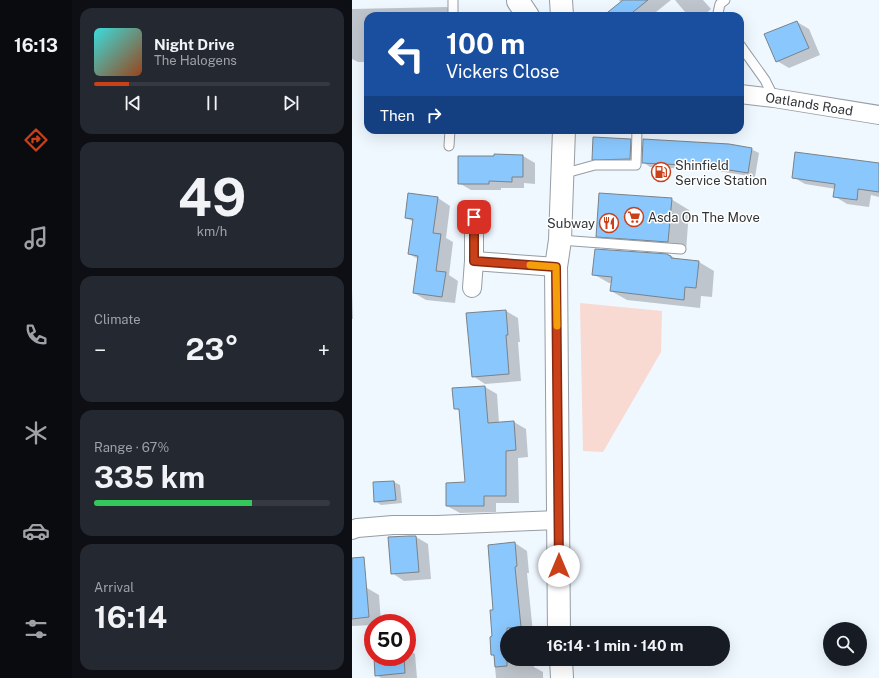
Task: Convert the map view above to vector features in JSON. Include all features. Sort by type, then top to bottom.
[{"type":"main road","points":[[517,0],[532,0]]},
{"type":"main road","points":[[517,0],[525,12]]},
{"type":"main road","points":[[561,0],[562,12]]},
{"type":"main road","points":[[559,626],[556,267],[560,240],[564,134]]},
{"type":"main road","points":[[561,666],[562,678]]},
{"type":"street","name":"Oatlands Road","points":[[744,94],[879,115]]},
{"type":"street","points":[[472,288],[474,261],[474,217]]},
{"type":"street","points":[[474,261],[556,267]]},
{"type":"street","points":[[352,530],[357,528],[393,525],[437,525],[558,520]]},
{"type":"lane","points":[[453,0],[453,12]]},
{"type":"lane","points":[[718,12],[720,4],[725,0]]},
{"type":"lane","points":[[744,51],[765,80],[774,98]]},
{"type":"lane","points":[[449,146],[450,134]]},
{"type":"lane","points":[[562,174],[596,165],[636,165],[637,134]]},
{"type":"lane","points":[[560,240],[681,249]]},
{"type":"shaded area","points":[[580,303],[662,311],[661,352],[603,452],[583,451]]},
{"type":"building","points":[[623,0],[648,0],[633,12],[608,12]]},
{"type":"building","points":[[797,21],[809,48],[776,62],[764,34]]},
{"type":"building","points":[[593,137],[631,139],[630,159],[592,160]]},
{"type":"building","points":[[643,139],[729,144],[752,148],[748,173],[704,166],[642,163]]},
{"type":"building","points":[[795,152],[879,163],[879,192],[858,189],[857,200],[833,197],[835,184],[792,178]]},
{"type":"building","points":[[494,154],[523,155],[523,177],[512,177],[512,182],[489,181],[489,184],[458,184],[458,156],[494,156]]},
{"type":"building","points":[[408,193],[438,197],[433,233],[441,234],[436,271],[446,272],[442,297],[413,293],[418,256],[408,254],[413,219],[405,218]]},
{"type":"building","name":"Asda On The Move","points":[[599,193],[672,198],[668,242],[596,237]]},
{"type":"building","points":[[595,249],[668,254],[671,258],[699,261],[696,288],[685,287],[684,300],[610,291],[612,277],[592,275]]},
{"type":"building","points":[[506,310],[509,374],[472,377],[466,313]]},
{"type":"building","points":[[485,386],[488,423],[514,421],[516,450],[506,451],[506,496],[484,496],[484,506],[446,506],[446,483],[465,482],[459,409],[454,409],[452,388]]},
{"type":"building","points":[[394,481],[396,500],[374,502],[373,482]]},
{"type":"building","points":[[416,536],[419,572],[391,574],[388,537]]},
{"type":"building","points":[[515,542],[517,566],[515,567],[521,626],[500,626],[500,666],[507,666],[495,667],[494,655],[491,655],[490,637],[492,636],[490,610],[493,610],[488,545]]},
{"type":"building","points":[[364,557],[369,614],[364,614],[364,618],[352,619],[352,558]]},
{"type":"building","points":[[374,666],[405,666],[405,673],[375,676]]},
{"type":"slow traffic","points":[[530,265],[556,267],[557,326]]},
{"type":"place","name":"Shinfield Service Station","points":[[661,172]]},
{"type":"place","name":"Asda On The Move","points":[[634,217]]},
{"type":"place","name":"Subway","points":[[609,223]]},
{"type":"route","points":[[474,217],[474,261],[556,267],[559,566]]}]
